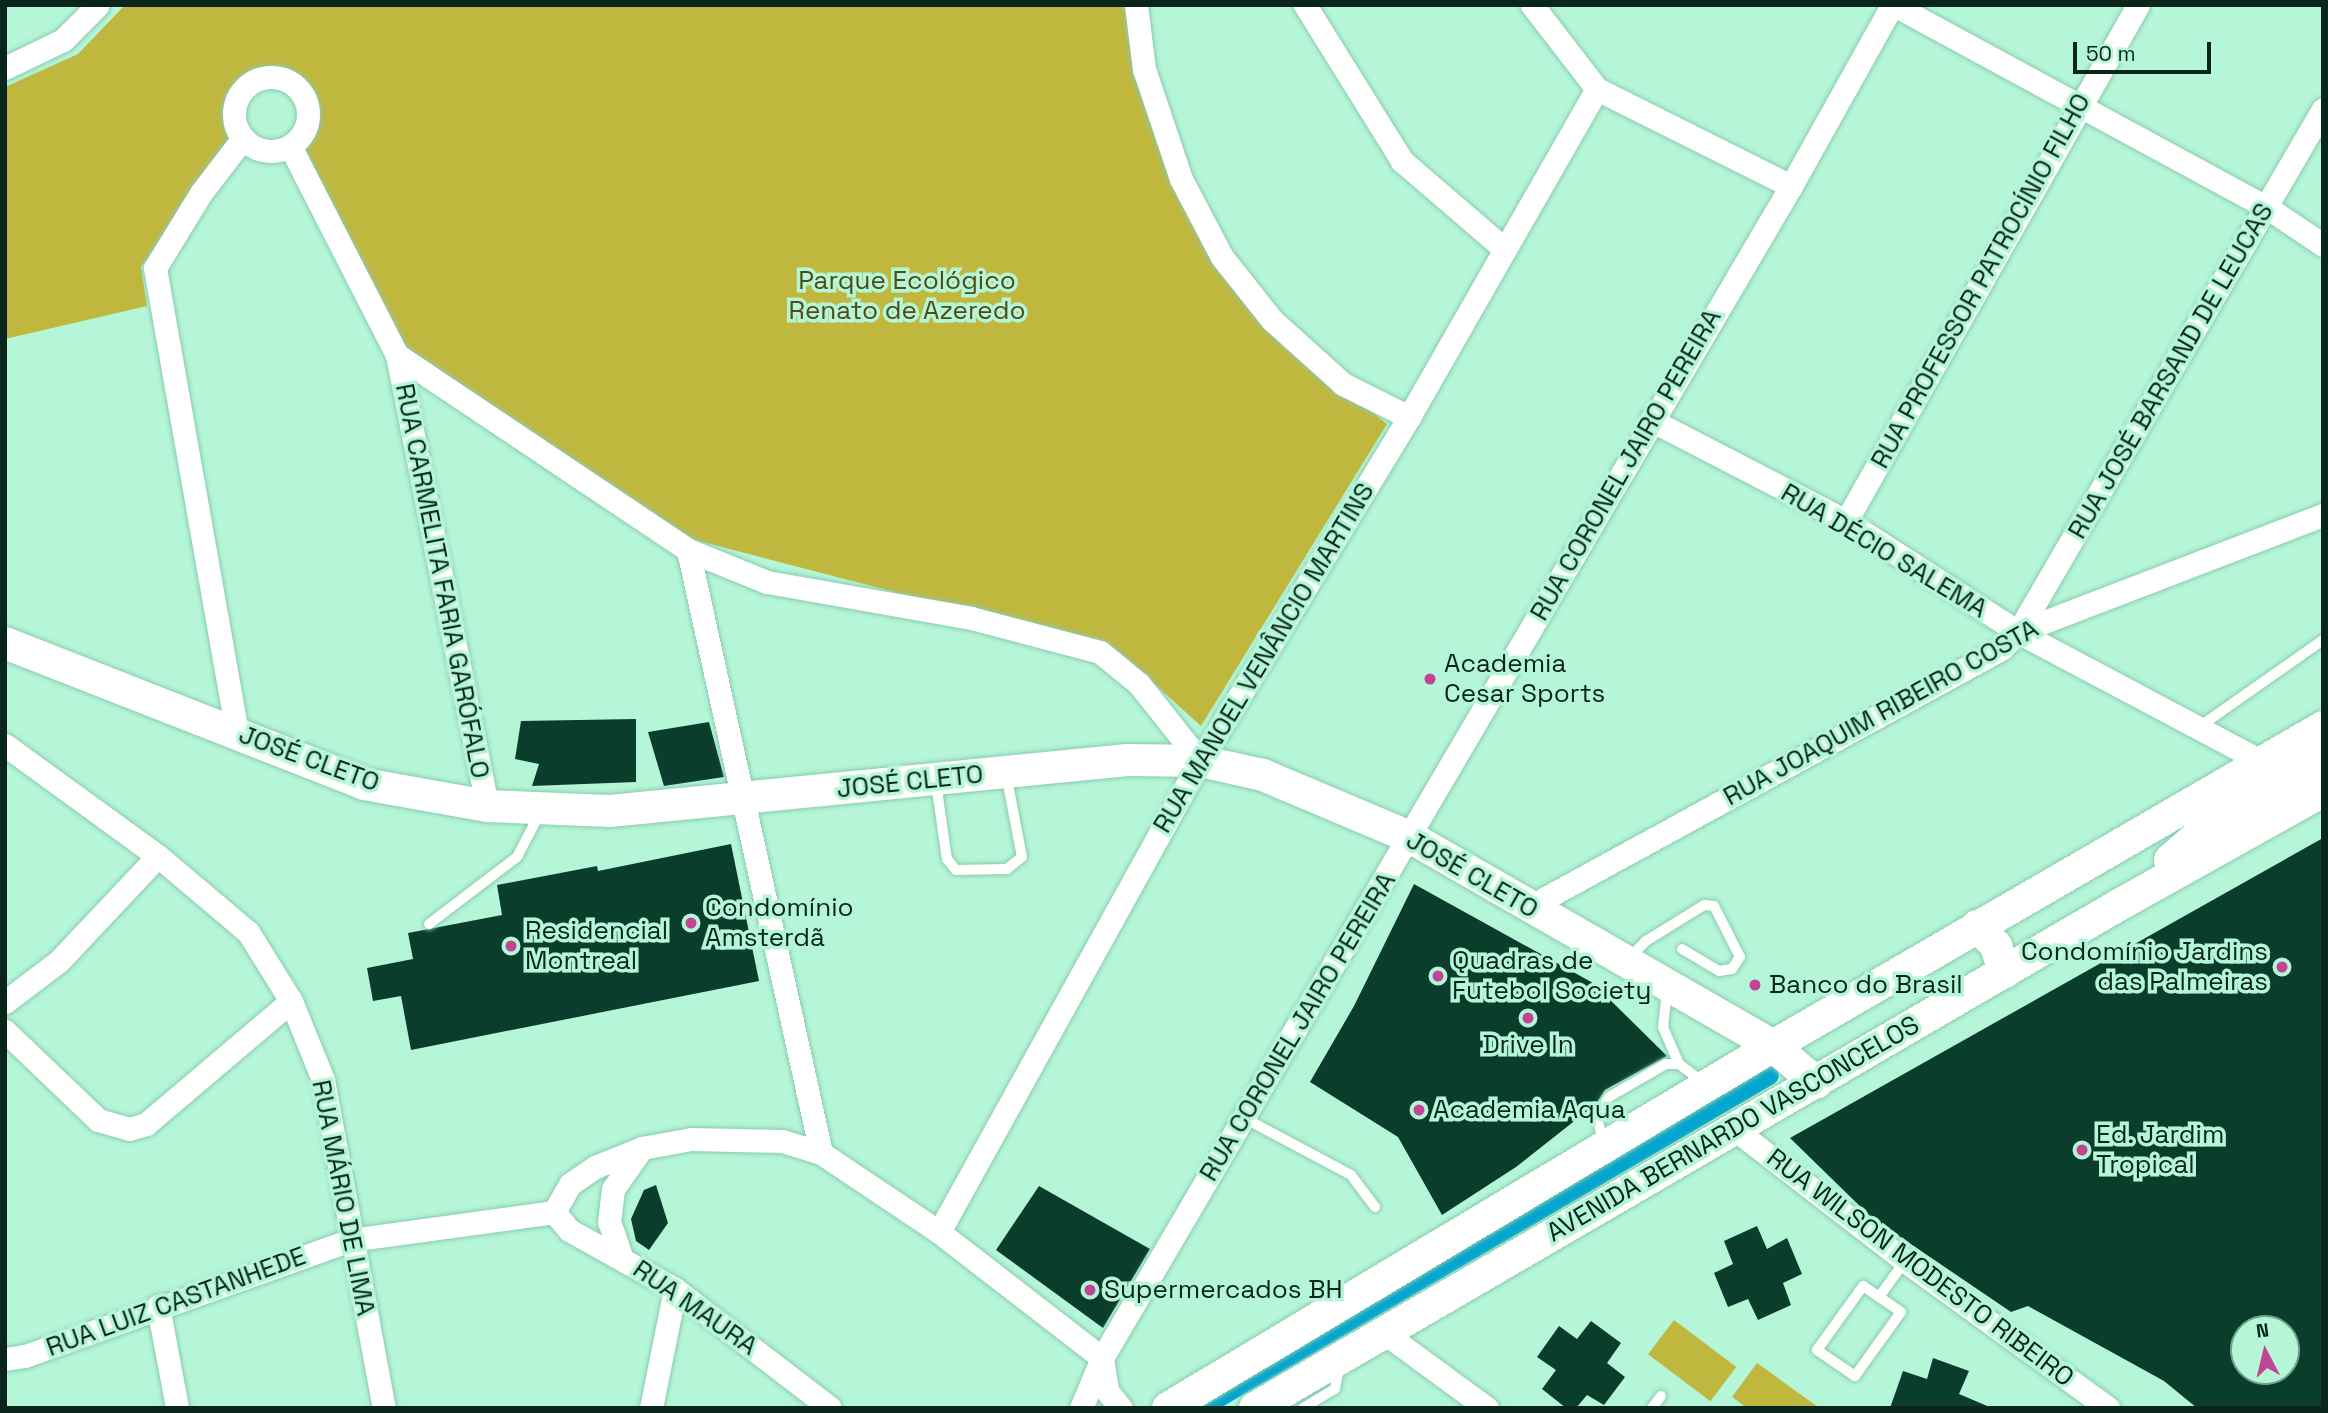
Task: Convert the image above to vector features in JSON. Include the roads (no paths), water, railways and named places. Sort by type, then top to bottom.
[{"type":"main road","name":"JOSÉ CLETO","points":[[5,643],[364,784],[487,806],[610,811],[1127,760],[1200,761],[1263,775],[1410,837],[1773,1046],[1817,1083]]},
{"type":"main road","name":"AVENIDA BERNARDO VASCONCELOS","points":[[1168,1408],[1977,926],[2277,771],[2323,727]]},
{"type":"main road","points":[[2119,905],[2277,771],[2323,760]]},
{"type":"main road","name":"AVENIDA BERNARDO VASCONCELOS","points":[[1255,1408],[2119,905],[2323,791]]},
{"type":"main road","points":[[1977,926],[1996,946],[2004,972]]},
{"type":"street","points":[[5,68],[63,40],[98,5]]},
{"type":"street","points":[[1136,5],[1144,69],[1181,179],[1222,257],[1272,320],[1343,384],[1409,416]]},
{"type":"street","points":[[1306,5],[1402,161],[1502,247]]},
{"type":"street","points":[[1532,5],[1597,89],[1791,186]]},
{"type":"street","points":[[1893,5],[2267,208],[2323,245]]},
{"type":"street","name":"RUA CORONEL JAIRO PEREIRA","points":[[1081,1408],[1102,1358],[1791,186],[1893,5]]},
{"type":"street","name":"RUA PROFESSOR PATROCÍNIO FILHO","points":[[1846,521],[2138,5]]},
{"type":"street","points":[[282,79],[297,88],[308,111],[307,127],[290,146],[265,150],[243,138],[234,119],[240,94],[257,80],[282,79]]},
{"type":"street","name":"RUA MANOEL VENÂNCIO MARTINS","points":[[939,1232],[1200,761],[1409,416],[1502,247],[1597,89]]},
{"type":"street","name":"RUA JOSÉ BARSAND DE LEUCAS","points":[[2018,632],[2323,109]]},
{"type":"street","points":[[237,733],[155,268],[201,193],[243,138]]},
{"type":"street","points":[[290,146],[397,355],[688,550],[766,582],[971,618],[1100,652],[1139,684],[1200,761]]},
{"type":"street","name":"RUA CARMELITA FARIA GARÓFALO","points":[[397,355],[487,806]]},
{"type":"street","name":"RUA DÉCIO SALEMA","points":[[1651,420],[1846,521],[2018,632],[2277,771]]},
{"type":"street","name":"RUA JOAQUIM RIBEIRO COSTA","points":[[1529,906],[2001,649],[2018,632],[2323,515]]},
{"type":"street","points":[[688,550],[821,1153]]},
{"type":"street","name":"RUA MÁRIO DE LIMA","points":[[5,745],[158,856],[248,932],[291,1000],[323,1080],[350,1240],[384,1408]]},
{"type":"street","points":[[5,1002],[59,961],[158,856]]},
{"type":"street","points":[[5,1031],[97,1120],[129,1129],[145,1124],[291,1000]]},
{"type":"street","name":"RUA WILSON MODESTO RIBEIRO","points":[[1733,1128],[1905,1261],[2107,1407]]},
{"type":"street","points":[[621,1256],[569,1230],[554,1212],[570,1184],[595,1167],[642,1149],[691,1139],[744,1138],[782,1141],[821,1153],[939,1232],[1102,1358],[1107,1391],[1121,1408]]},
{"type":"street","name":"RUA MAURA","points":[[642,1149],[613,1189],[609,1222],[621,1256],[675,1289],[830,1408]]},
{"type":"street","name":"RUA LUIZ CASTANHEDE","points":[[5,1359],[26,1356],[158,1306],[350,1240],[554,1212]]},
{"type":"street","points":[[651,1408],[675,1289]]},
{"type":"street","points":[[158,1306],[177,1408]]},
{"type":"street","points":[[1383,1332],[1487,1408]]},
{"type":"lane","points":[[2199,727],[2323,640]]},
{"type":"lane","points":[[936,780],[947,859],[956,870],[1007,869],[1022,857],[1005,772]]},
{"type":"lane","points":[[429,924],[517,857],[542,808]]},
{"type":"lane","points":[[1626,962],[1646,941],[1704,905],[1714,906],[1740,957],[1732,969],[1718,971],[1682,949]]},
{"type":"lane","points":[[1668,986],[1662,1027],[1679,1064],[1707,1086]]},
{"type":"lane","points":[[1605,1147],[1599,1108],[1666,1064],[1679,1064]]},
{"type":"lane","points":[[1244,1118],[1351,1175],[1375,1207]]},
{"type":"lane","points":[[1880,1297],[1905,1261]]},
{"type":"lane","points":[[1863,1286],[1880,1297],[1901,1312],[1855,1377],[1817,1350],[1863,1286]]},
{"type":"lane","points":[[1303,1408],[1335,1389],[1340,1357]]},
{"type":"lane","points":[[1653,1408],[1661,1396]]},
{"type":"waterway","points":[[1200,1408],[1769,1075]]},
{"type":"place","name":"Academia Cesar Sports","points":[[1430,679]]},
{"type":"place","name":"Condomínio Amsterdã","points":[[691,923]]},
{"type":"place","name":"Residencial Montreal","points":[[511,946]]},
{"type":"place","name":"Condomínio Jardins das Palmeiras","points":[[2282,967]]},
{"type":"place","name":"Quadras de Futebol Society","points":[[1438,976]]},
{"type":"place","name":"Banco do Brasil","points":[[1755,985]]},
{"type":"place","name":"Drive In","points":[[1528,1018]]},
{"type":"place","name":"Academia Aqua","points":[[1419,1110]]},
{"type":"place","name":"Ed. Jardim Tropical","points":[[2082,1150]]},
{"type":"place","name":"Supermercados BH","points":[[1090,1290]]},
{"type":"park label","name":"Parque Ecológico Renato de Azeredo","points":[[907,296]]}]
